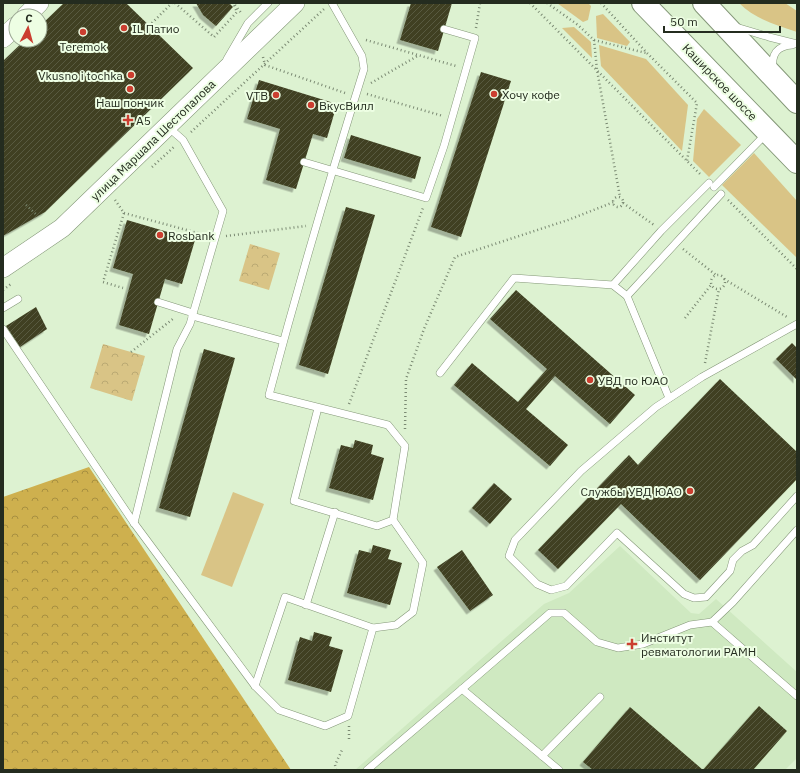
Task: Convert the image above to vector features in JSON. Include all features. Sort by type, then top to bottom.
[{"type":"main road","name":"Каширское шоссе","points":[[643,3],[797,162]]},
{"type":"main road","points":[[704,3],[797,102]]},
{"type":"main road","points":[[775,78],[797,97]]},
{"type":"street","name":"улица Маршала Шестопалова","points":[[3,268],[62,228],[295,3]]},
{"type":"lane","points":[[211,84],[248,23],[268,3]]},
{"type":"lane","points":[[255,686],[285,597],[373,628],[396,625],[414,612],[423,563],[393,520],[405,446],[388,425],[269,395],[332,170],[364,70],[362,56],[332,3]]},
{"type":"lane","points":[[723,23],[769,38],[797,44]]},
{"type":"lane","points":[[304,162],[426,198],[452,119],[475,38],[444,29]]},
{"type":"lane","points":[[775,78],[772,64],[777,51],[783,46],[797,44]]},
{"type":"lane","points":[[134,523],[177,349],[190,324],[223,211],[183,140],[167,126]]},
{"type":"lane","points":[[613,285],[661,232],[768,132]]},
{"type":"lane","points":[[627,296],[721,194]]},
{"type":"lane","points":[[440,373],[514,278],[613,285],[627,296],[669,398]]},
{"type":"lane","points":[[3,308],[18,299]]},
{"type":"lane","points":[[158,302],[284,341]]},
{"type":"lane","points":[[797,324],[702,377],[656,407],[581,471],[515,540],[509,556],[537,584],[551,590],[566,586],[617,533],[684,594],[694,598],[706,597],[730,571],[734,560],[742,551],[753,545],[797,496]]},
{"type":"lane","points":[[3,329],[134,523],[255,686],[279,710],[325,726],[348,716],[373,628]]},
{"type":"lane","points":[[318,408],[294,500],[378,526],[393,520]]},
{"type":"lane","points":[[306,605],[335,512]]},
{"type":"lane","points":[[367,770],[550,613],[564,613],[597,642],[618,648],[643,644],[690,625],[712,622],[797,530]]},
{"type":"lane","points":[[712,622],[797,696]]},
{"type":"lane","points":[[462,689],[559,770]]},
{"type":"lane","points":[[542,756],[600,697]]},
{"type":"path","points":[[149,26],[172,3]]},
{"type":"path","points":[[175,3],[214,37],[237,12],[233,3]]},
{"type":"path","points":[[233,3],[245,17]]},
{"type":"path","points":[[475,38],[480,3]]},
{"type":"path","points":[[530,3],[712,185]]},
{"type":"path","points":[[547,3],[578,25],[594,40],[647,53]]},
{"type":"path","points":[[601,3],[647,53],[697,103],[687,161]]},
{"type":"path","points":[[351,36],[466,68]]},
{"type":"path","points":[[594,40],[597,70],[620,197],[623,200],[623,203],[654,225]]},
{"type":"path","points":[[262,52],[265,65],[356,94],[452,119]]},
{"type":"path","points":[[356,94],[419,55]]},
{"type":"path","points":[[721,194],[797,269]]},
{"type":"path","points":[[405,446],[406,379],[424,329],[455,257],[568,220],[614,202],[615,198],[620,197]]},
{"type":"path","points":[[345,414],[426,198]]},
{"type":"path","points":[[114,200],[124,213],[215,238],[317,225]]},
{"type":"path","points":[[614,202],[618,207],[623,203]]},
{"type":"path","points":[[26,205],[38,216]]},
{"type":"path","points":[[123,288],[103,282],[124,213]]},
{"type":"path","points":[[681,248],[716,274],[722,276],[724,279],[790,320]]},
{"type":"path","points":[[685,318],[711,285],[711,278],[716,274]]},
{"type":"path","points":[[711,285],[714,288],[719,288],[724,285],[724,279]]},
{"type":"path","points":[[702,377],[719,288]]},
{"type":"path","points":[[131,352],[184,310]]},
{"type":"path","points":[[336,770],[335,765],[343,748]]},
{"type":"shaded area","name":"Институт ревматологии РАМН","points":[[620,546],[691,613],[699,614],[716,599],[797,672],[797,758],[785,770],[355,770],[544,604],[569,593]]},
{"type":"green space","points":[[557,3],[588,3],[591,6],[588,20],[583,22]]},
{"type":"green space","points":[[739,3],[785,3],[797,11],[797,32],[759,17],[745,9]]},
{"type":"green space","points":[[603,14],[630,42],[627,46],[597,38],[596,16]]},
{"type":"green space","points":[[574,27],[591,42],[592,58],[562,28]]},
{"type":"green space","points":[[599,45],[646,59],[688,105],[682,151],[601,66]]},
{"type":"green space","points":[[704,109],[741,145],[709,177],[693,161],[697,119]]},
{"type":"green space","points":[[754,153],[797,201],[797,258],[722,185]]},
{"type":"green space","points":[[250,244],[280,253],[269,290],[239,281]]},
{"type":"green space","points":[[103,344],[145,356],[132,401],[90,388]]},
{"type":"green space","points":[[89,467],[291,770],[3,770],[3,497]]},
{"type":"green space","points":[[233,492],[264,504],[232,587],[201,575]]},
{"type":"building","points":[[64,3],[126,3],[193,68],[45,212],[3,236],[3,61],[17,48],[48,48],[48,18]]},
{"type":"building","points":[[196,3],[229,3],[233,7],[216,26],[203,15]]},
{"type":"building","points":[[411,3],[452,3],[438,51],[400,40]]},
{"type":"building","points":[[481,72],[511,81],[461,237],[431,227]]},
{"type":"building","points":[[259,80],[337,104],[327,138],[313,134],[296,189],[266,180],[280,129],[247,119]]},
{"type":"building","points":[[351,135],[421,157],[415,179],[344,158]]},
{"type":"building","points":[[346,207],[375,215],[328,374],[299,365]]},
{"type":"building","points":[[127,220],[195,240],[182,284],[165,279],[149,334],[119,325],[133,274],[113,268]]},
{"type":"building","name":"УВД по ЮАО","points":[[516,290],[635,395],[610,424],[555,376],[526,409],[568,445],[550,466],[454,385],[472,363],[518,402],[547,369],[490,319]]},
{"type":"building","points":[[36,307],[47,329],[20,347],[6,326]]},
{"type":"building","points":[[792,343],[797,348],[797,380],[776,359]]},
{"type":"building","points":[[204,349],[235,358],[190,517],[159,508]]},
{"type":"building","name":"Службы УВД ЮАО","points":[[720,379],[797,452],[797,479],[700,580],[621,504],[558,569],[538,550],[629,455],[638,465]]},
{"type":"building","points":[[355,440],[373,445],[371,454],[384,458],[373,500],[329,488],[341,445],[353,448]]},
{"type":"building","points":[[494,483],[512,499],[490,524],[472,508]]},
{"type":"building","points":[[373,545],[391,550],[388,559],[402,563],[390,605],[347,593],[359,550],[371,553]]},
{"type":"building","points":[[462,550],[493,595],[470,611],[437,567]]},
{"type":"building","points":[[314,632],[332,637],[329,646],[343,650],[331,692],[288,680],[300,637],[312,641]]},
{"type":"building","points":[[759,706],[787,731],[753,770],[703,770]]},
{"type":"building","points":[[630,707],[703,770],[593,770],[583,762]]},
{"type":"place","name":"IL Патио","points":[[124,28]]},
{"type":"place","name":"Teremok","points":[[83,32]]},
{"type":"place","name":"Vkusno i tochka","points":[[131,75]]},
{"type":"place","name":"Наш пончик","points":[[130,89]]},
{"type":"place","name":"Хочу кофе","points":[[494,94]]},
{"type":"place","name":"VTB","points":[[276,95]]},
{"type":"place","name":"ВкусВилл","points":[[311,105]]},
{"type":"place","name":"А5","points":[[128,120]]},
{"type":"place","name":"Rosbank","points":[[160,235]]},
{"type":"place","name":"УВД по ЮАО","points":[[590,380]]},
{"type":"place","name":"Службы УВД ЮАО","points":[[690,491]]},
{"type":"place","name":"Институт ревматологии РАМН","points":[[632,644]]}]
